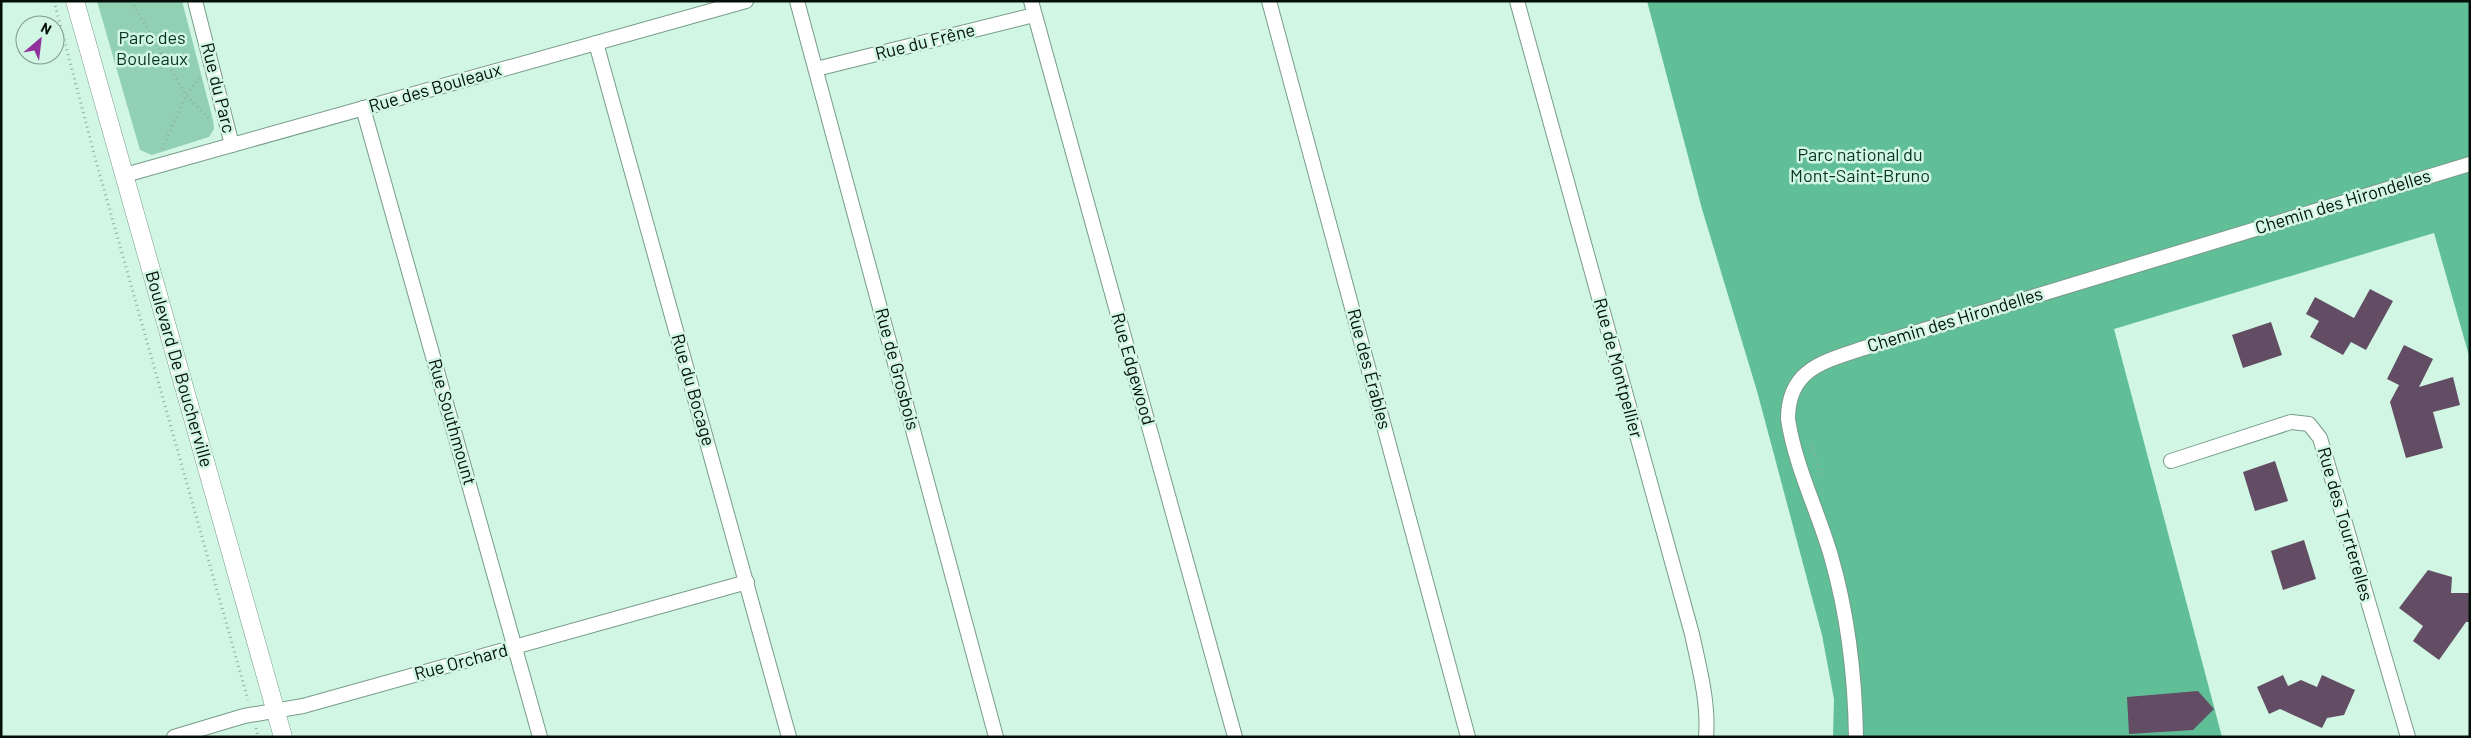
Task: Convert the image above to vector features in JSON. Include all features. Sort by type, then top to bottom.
[{"type":"street","name":"Boulevard De Boucherville","points":[[75,1],[283,737]]},
{"type":"street","name":"Rue du Parc","points":[[195,1],[232,145]]},
{"type":"street","name":"Rue des Bouleaux","points":[[125,175],[746,1]]},
{"type":"street","name":"Rue de Grosbois","points":[[797,1],[996,737]]},
{"type":"street","name":"Rue des Érables","points":[[1269,1],[1468,737]]},
{"type":"street","name":"Rue de Montpellier","points":[[1517,1],[1692,634],[1701,675],[1708,724],[1706,737]]},
{"type":"street","name":"Rue du Frêne","points":[[816,69],[1032,8]]},
{"type":"street","name":"Rue Edgewood","points":[[1032,8],[1235,737]]},
{"type":"street","name":"Rue du Bocage","points":[[596,43],[789,737]]},
{"type":"street","name":"Rue Southmount","points":[[363,108],[540,737]]},
{"type":"street","name":"Chemin des Hirondelles","points":[[1856,737],[1851,663],[1840,589],[1788,419],[1793,388],[1805,373],[1830,359],[1861,349],[2470,164]]},
{"type":"street","name":"Rue des Tourterelles","points":[[2171,460],[2291,422],[2309,424],[2320,438],[2408,737]]},
{"type":"street","name":"Rue Orchard","points":[[174,737],[244,716],[303,706],[747,582]]},
{"type":"path","name":"Boulevard De Boucherville","points":[[54,1],[98,168],[247,697]]},
{"type":"path","points":[[131,1],[186,95],[213,124]]},
{"type":"path","points":[[164,164],[161,152],[186,95],[211,62]]},
{"type":"path","points":[[1809,438],[1824,483]]},
{"type":"path","points":[[257,731],[258,737]]},
{"type":"green space","name":"Parc des Bouleaux","points":[[97,1],[182,1],[213,120],[214,129],[209,137],[152,155],[140,150]]},
{"type":"green space","name":"Parc national du Mont-Saint-Bruno","points":[[1647,1],[2470,1],[2470,359],[2434,233],[2114,329],[2222,737],[1833,737],[1834,699],[1822,635],[1757,391],[1702,209]]},
{"type":"building","points":[[2370,289],[2393,301],[2366,350],[2351,342],[2343,355],[2310,337],[2319,321],[2306,314],[2315,297],[2354,318]]},
{"type":"building","points":[[2271,322],[2282,355],[2243,368],[2232,335]]},
{"type":"building","points":[[2404,345],[2433,359],[2419,387],[2453,377],[2460,405],[2433,412],[2443,448],[2406,458],[2390,402],[2399,385],[2387,379]]},
{"type":"building","points":[[2275,461],[2288,501],[2255,511],[2243,472]]},
{"type":"building","points":[[2304,540],[2316,579],[2283,590],[2271,551]]},
{"type":"building","points":[[2428,570],[2452,577],[2451,593],[2470,593],[2470,622],[2466,622],[2439,660],[2413,641],[2423,626],[2399,608]]},
{"type":"building","points":[[2283,675],[2288,686],[2301,680],[2317,687],[2322,675],[2355,690],[2344,715],[2327,718],[2322,728],[2280,709],[2269,714],[2257,687]]},
{"type":"building","points":[[2198,691],[2214,709],[2193,730],[2129,734],[2127,697]]}]
